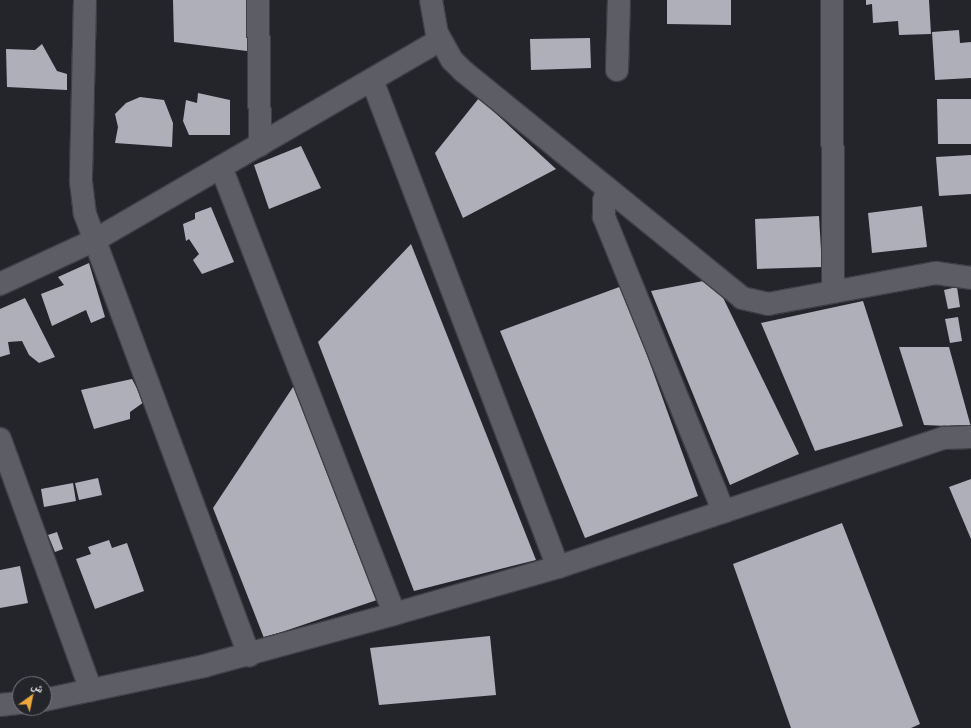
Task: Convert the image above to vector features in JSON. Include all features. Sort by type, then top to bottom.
[{"type":"street","points":[[85,0],[81,182],[85,214],[249,655]]},
{"type":"street","points":[[258,0],[260,145]]},
{"type":"street","points":[[431,0],[433,22],[440,40],[463,71],[742,298],[768,304],[833,290],[936,274],[971,278]]},
{"type":"street","points":[[617,70],[619,0]]},
{"type":"street","points":[[832,0],[833,290]]},
{"type":"street","points":[[0,284],[94,240],[440,40]]},
{"type":"street","points":[[372,80],[558,567]]},
{"type":"street","points":[[221,167],[394,614]]},
{"type":"street","points":[[608,190],[604,202],[604,217],[724,512]]},
{"type":"street","points":[[52,698],[249,655],[394,614],[558,567],[944,438],[971,437]]},
{"type":"street","points":[[0,439],[91,690]]},
{"type":"street","points":[[0,705],[12,704]]},
{"type":"building","points":[[173,0],[248,0],[247,51],[174,42]]},
{"type":"building","points":[[667,0],[731,0],[731,25],[667,24]]},
{"type":"building","points":[[866,0],[929,0],[931,34],[899,35],[898,21],[873,23],[872,4],[866,5]]},
{"type":"building","points":[[959,30],[960,43],[971,42],[971,78],[935,80],[932,32]]},
{"type":"building","points":[[590,38],[591,68],[531,70],[530,39]]},
{"type":"building","points":[[42,44],[57,71],[67,74],[67,90],[7,87],[6,49],[35,50]]},
{"type":"building","points":[[198,93],[230,100],[230,135],[189,135],[183,121],[186,100],[197,103]]},
{"type":"building","points":[[140,97],[164,100],[173,123],[172,147],[115,143],[118,127],[115,114],[126,103]]},
{"type":"building","points":[[479,98],[556,169],[463,218],[435,153]]},
{"type":"building","points":[[937,99],[971,99],[971,144],[938,144]]},
{"type":"building","points":[[301,146],[321,188],[269,209],[254,165]]},
{"type":"building","points":[[971,155],[971,194],[939,196],[936,157]]},
{"type":"building","points":[[922,206],[927,247],[872,253],[868,213]]},
{"type":"building","points":[[211,207],[234,262],[202,274],[193,260],[199,254],[189,239],[186,241],[183,224],[195,219],[195,213]]},
{"type":"building","points":[[819,216],[822,267],[757,269],[755,219]]},
{"type":"building","points":[[411,244],[536,560],[414,591],[318,342]]},
{"type":"building","points":[[89,263],[105,317],[91,323],[86,310],[52,326],[41,294],[64,285],[58,277]]},
{"type":"building","points":[[714,279],[799,454],[730,485],[651,291]]},
{"type":"building","points":[[622,286],[698,496],[585,538],[500,331]]},
{"type":"building","points":[[957,287],[960,307],[948,309],[944,290]]},
{"type":"building","points":[[25,298],[55,357],[39,363],[29,355],[22,341],[8,342],[10,354],[0,357],[0,309]]},
{"type":"building","points":[[863,301],[903,426],[815,451],[761,323]]},
{"type":"building","points":[[958,317],[962,341],[950,343],[945,319]]},
{"type":"building","points":[[899,347],[949,347],[971,427],[924,425]]},
{"type":"building","points":[[132,379],[144,402],[130,412],[130,419],[94,429],[81,390]]},
{"type":"building","points":[[295,384],[377,600],[264,638],[213,508]]},
{"type":"building","points":[[98,478],[102,495],[79,500],[75,483]]},
{"type":"building","points":[[971,479],[971,539],[949,487]]},
{"type":"building","points":[[73,483],[76,501],[44,507],[41,489]]},
{"type":"building","points":[[842,523],[920,724],[911,728],[791,728],[733,564]]},
{"type":"building","points":[[57,532],[63,549],[55,552],[48,535]]},
{"type":"building","points":[[109,540],[112,548],[127,543],[144,591],[95,609],[76,559],[91,554],[88,547]]},
{"type":"building","points":[[20,566],[28,603],[0,608],[0,570]]},
{"type":"building","points":[[490,636],[496,695],[379,705],[370,648]]}]
